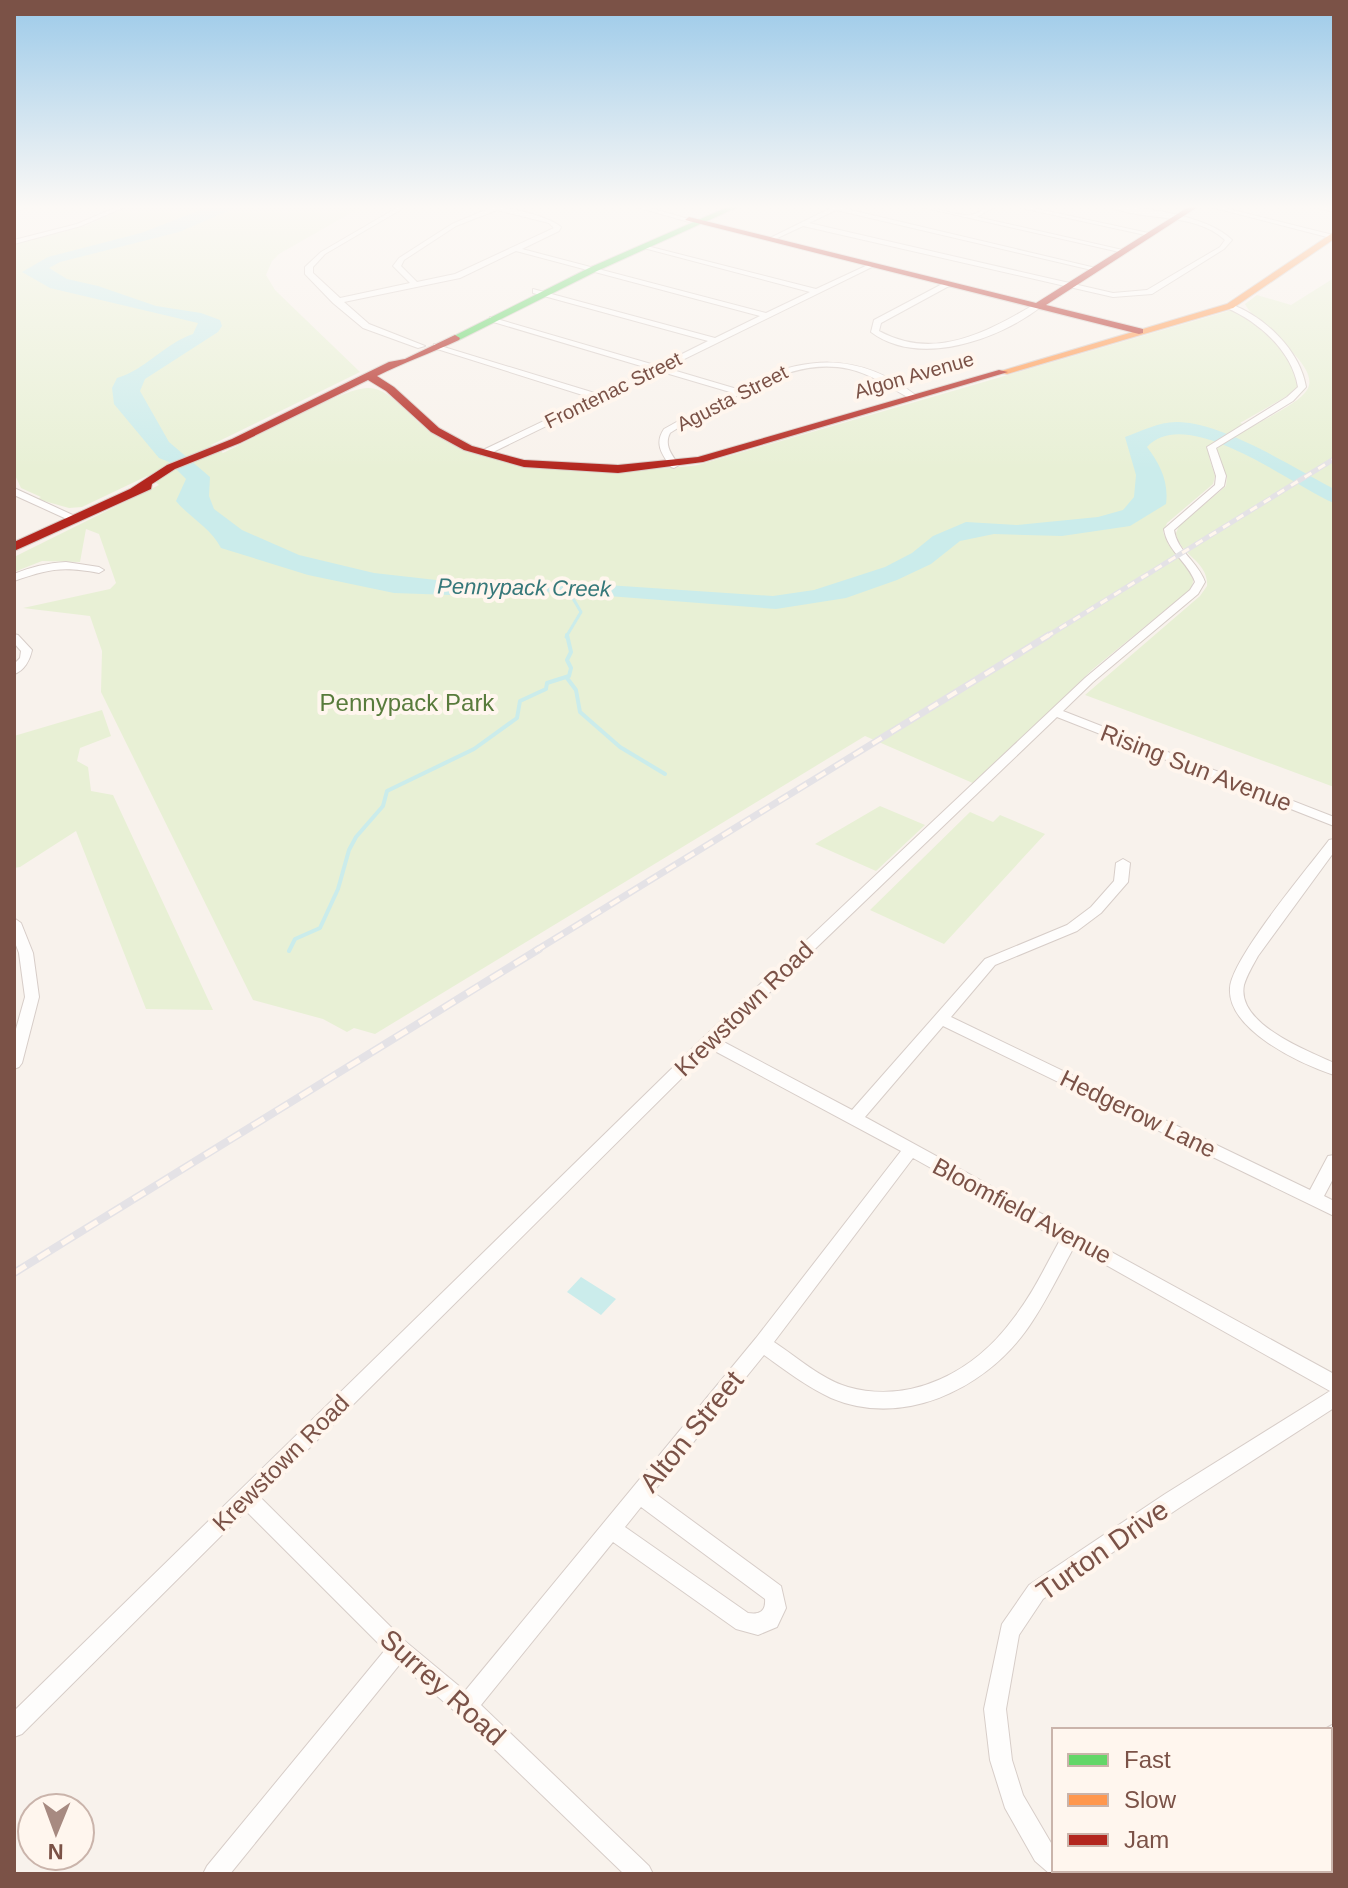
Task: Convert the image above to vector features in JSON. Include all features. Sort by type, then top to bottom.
[{"type":"street","points":[[329,294],[366,326],[598,397]]},
{"type":"street","points":[[336,301],[370,294]]},
{"type":"street","points":[[429,346],[493,319],[536,294]]},
{"type":"street","points":[[14,547],[393,364],[408,361],[429,346],[536,294]]},
{"type":"street","points":[[548,294],[716,341]]},
{"type":"street","points":[[686,294],[768,316]]},
{"type":"street","name":"Frontenac Street","points":[[484,453],[814,294]]},
{"type":"street","points":[[928,294],[877,322],[874,329],[883,338],[901,345],[941,346],[987,334],[1058,294]]},
{"type":"street","points":[[988,294],[1143,332]]},
{"type":"street","name":"Algon Avenue","points":[[369,376],[382,382],[446,438],[484,453],[566,468],[674,465],[744,448],[1143,332],[1230,306],[1248,294]]},
{"type":"street","name":"Krewstown Road","points":[[14,1726],[709,1041],[1089,680],[1194,592],[1200,582],[1198,572],[1168,535],[1174,522],[1219,486],[1221,474],[1211,453],[1213,445],[1300,391],[1301,371],[1273,337],[1240,309],[1230,306]]},
{"type":"street","points":[[493,319],[738,392]]},
{"type":"street","name":"Agusta Street","points":[[674,465],[663,448],[663,436],[667,431],[738,392],[794,367],[837,364],[866,372],[914,397]]},
{"type":"street","points":[[14,493],[74,519]]},
{"type":"street","points":[[14,578],[36,567],[54,564],[99,570]]},
{"type":"street","points":[[14,637],[27,650],[25,659],[14,671]]},
{"type":"street","name":"Rising Sun Avenue","points":[[1057,713],[1334,822]]},
{"type":"street","points":[[1334,843],[1253,956],[1237,986],[1238,998],[1258,1028],[1277,1041],[1334,1069]]},
{"type":"street","points":[[855,1118],[990,962],[1072,928],[1096,910],[1121,882],[1123,863]]},
{"type":"street","points":[[14,923],[26,953],[32,997],[14,1063]]},
{"type":"street","name":"Hedgerow Lane","points":[[942,1019],[1334,1209]]},
{"type":"street","name":"Bloomfield Avenue","points":[[709,1041],[855,1118],[1334,1384]]},
{"type":"street","name":"Alton Street","points":[[466,1706],[762,1344],[910,1151]]},
{"type":"street","points":[[1314,1199],[1334,1161]]},
{"type":"street","points":[[762,1344],[844,1395],[886,1403],[923,1398],[981,1365],[1012,1335],[1071,1237]]},
{"type":"street","name":"Turton Drive","points":[[1052,1862],[1043,1853],[1013,1800],[1001,1760],[995,1709],[1009,1631],[1036,1592],[1334,1398]]},
{"type":"street","points":[[611,1529],[743,1622],[760,1625],[769,1622],[776,1610],[774,1593],[639,1494]]},
{"type":"street","name":"Surrey Road","points":[[247,1498],[399,1649],[466,1706],[641,1874]]},
{"type":"street","points":[[215,1874],[399,1649]]},
{"type":"green space","name":"Pennypack Park","points":[[14,294],[279,294],[360,372],[211,445],[223,453],[317,405],[367,388],[377,389],[395,400],[432,433],[474,452],[501,460],[604,470],[698,465],[1232,310],[1256,326],[1283,352],[1293,367],[1298,386],[1289,395],[1240,423],[1251,427],[1297,400],[1307,390],[1309,380],[1297,357],[1245,304],[1257,295],[1291,305],[1308,294],[1334,294],[1334,787],[1085,695],[1200,596],[1207,586],[1203,570],[1182,547],[1176,533],[1179,526],[1226,486],[1227,477],[1220,461],[1209,457],[1215,476],[1213,484],[1167,523],[1163,532],[1168,544],[1194,574],[1192,588],[1093,669],[975,784],[865,736],[375,1034],[354,1028],[347,1032],[323,1019],[253,1000],[101,692],[102,651],[90,616],[23,608],[110,589],[116,583],[99,534],[86,529],[80,562],[42,561],[14,572],[14,557],[159,485],[147,476],[82,507],[69,508],[37,499],[41,497],[21,488],[14,473]]},
{"type":"green space","points":[[102,710],[111,736],[80,748],[77,761],[88,767],[91,791],[113,795],[213,1010],[146,1009],[76,831],[14,868],[14,736]]},
{"type":"green space","points":[[880,806],[925,825],[876,871],[815,844]]},
{"type":"green space","points":[[970,812],[993,822],[1000,815],[1045,834],[944,944],[870,910]]},
{"type":"water","name":"Pennypack Creek","points":[[76,294],[122,294],[156,306],[201,313],[220,320],[222,326],[218,332],[145,379],[140,391],[169,442],[210,477],[209,496],[214,509],[242,530],[299,555],[374,573],[472,584],[562,582],[773,596],[814,590],[885,567],[912,553],[933,536],[966,522],[1017,525],[1098,517],[1123,510],[1134,497],[1136,475],[1125,437],[1172,422],[1217,430],[1258,448],[1334,489],[1334,503],[1240,452],[1213,441],[1187,435],[1165,436],[1147,447],[1162,474],[1166,504],[1130,526],[1062,536],[994,534],[960,541],[931,564],[846,598],[776,609],[556,592],[479,596],[394,593],[308,575],[221,548],[212,535],[176,501],[186,479],[169,462],[159,458],[114,404],[112,388],[117,378],[193,334],[198,323]]},
{"type":"water","points":[[581,1277],[616,1299],[601,1315],[567,1292]]},
{"type":"waterway","name":"Pennypack Creek","points":[[567,635],[581,612],[568,590]]},
{"type":"waterway","points":[[289,951],[295,939],[320,928],[338,889],[349,850],[356,837],[383,806],[387,791],[474,749],[517,718],[520,701],[546,689],[547,683],[569,676],[571,668],[567,660],[571,652],[567,635]]},
{"type":"waterway","points":[[567,678],[576,690],[580,712],[620,747],[665,774]]},
{"type":"railway","points":[[1046,637],[1334,459]]},
{"type":"railway","points":[[535,951],[1049,635]]},
{"type":"railway","points":[[14,1273],[539,949]]},
{"type":"traffic: fast","points":[[455,338],[543,294]]},
{"type":"traffic: slow","points":[[1003,372],[1230,306],[1247,294]]},
{"type":"traffic: jam","points":[[989,294],[1139,331]]},
{"type":"traffic: jam","points":[[1038,306],[1057,294]]},
{"type":"traffic: jam","points":[[136,489],[171,467],[236,441],[393,364],[408,361],[455,338]]},
{"type":"traffic: jam","points":[[369,376],[390,389],[435,430],[468,448],[524,463],[618,469],[699,460],[1003,372]]},
{"type":"traffic: jam","points":[[14,547],[147,486]]}]
